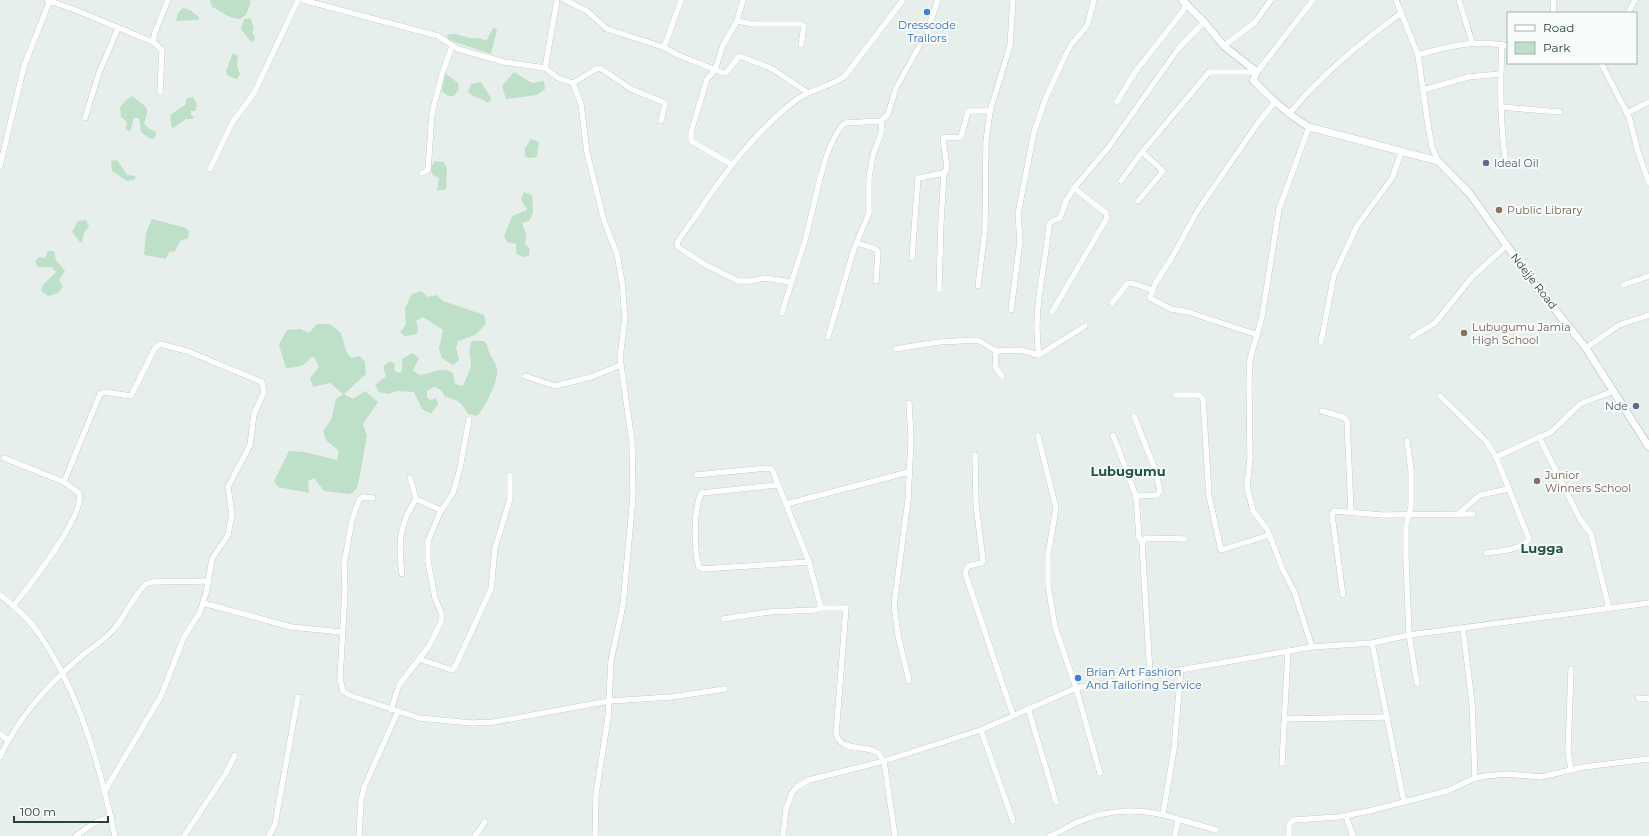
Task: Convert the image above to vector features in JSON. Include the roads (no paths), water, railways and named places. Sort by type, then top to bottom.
[{"type":"street","points":[[0,166],[24,66],[49,0],[153,42],[162,50],[160,92]]},
{"type":"street","points":[[153,42],[155,32],[168,0]]},
{"type":"street","points":[[210,169],[232,123],[257,87],[298,0]]},
{"type":"street","points":[[303,0],[438,36],[452,46],[504,62],[545,68],[558,78],[573,83]]},
{"type":"street","points":[[545,68],[557,0]]},
{"type":"street","points":[[564,0],[587,11],[607,29],[663,46],[678,56],[714,70],[726,73],[739,56],[771,68],[807,92]]},
{"type":"street","points":[[663,46],[666,42],[681,0]]},
{"type":"street","points":[[731,164],[691,140],[691,132],[705,86],[714,70],[723,45],[737,21],[743,0]]},
{"type":"street","points":[[791,282],[764,278],[747,282],[738,281],[704,264],[678,247],[678,242],[731,164],[779,114],[807,92],[840,80],[845,76],[903,0]]},
{"type":"street","points":[[782,312],[813,211],[823,164],[842,126],[847,123],[881,121],[888,114],[896,88],[926,34],[938,0]]},
{"type":"street","points":[[978,286],[985,230],[984,157],[990,111],[1010,46],[1013,0]]},
{"type":"street","points":[[1010,310],[1020,248],[1018,214],[1034,132],[1045,100],[1066,54],[1071,45],[1087,26],[1094,0]]},
{"type":"street","points":[[1224,46],[1255,22],[1271,0]]},
{"type":"street","points":[[1313,0],[1257,72],[1253,80],[1274,103],[1308,126],[1438,161]]},
{"type":"street","points":[[1396,0],[1418,55],[1429,132],[1438,161]]},
{"type":"street","points":[[1459,0],[1472,42]]},
{"type":"street","points":[[1552,0],[1554,12]]},
{"type":"street","points":[[1629,12],[1635,0]]},
{"type":"street","points":[[1184,2],[1204,22],[1224,46],[1257,72]]},
{"type":"street","points":[[1117,102],[1135,72],[1183,11],[1184,2]]},
{"type":"street","points":[[1289,114],[1343,57],[1401,13]]},
{"type":"street","points":[[737,21],[753,24],[801,24],[804,26],[801,45]]},
{"type":"street","points":[[1039,355],[1036,334],[1037,308],[1051,222],[1062,215],[1066,201],[1074,188],[1108,148],[1178,49],[1204,22]]},
{"type":"street","points":[[85,118],[99,73],[118,28]]},
{"type":"street","points":[[1418,55],[1448,46],[1472,42],[1493,42],[1505,45],[1500,74],[1505,157]]},
{"type":"street","points":[[422,173],[428,170],[432,113],[442,74],[452,46]]},
{"type":"street","points":[[1602,64],[1627,113],[1649,183]]},
{"type":"street","points":[[573,83],[596,68],[600,68],[631,89],[663,102],[665,104],[661,121]]},
{"type":"street","points":[[1121,181],[1142,152],[1209,72],[1257,72]]},
{"type":"street","points":[[1423,90],[1468,77],[1500,74]]},
{"type":"street","points":[[573,83],[581,104],[587,153],[604,221],[617,254],[622,282],[625,317],[621,366],[632,442],[633,496],[623,605],[611,661],[609,701],[596,794],[595,836]]},
{"type":"street","points":[[1627,113],[1649,102]]},
{"type":"street","points":[[1258,335],[1188,312],[1171,309],[1150,298],[1152,290],[1198,210],[1274,103]]},
{"type":"street","points":[[1501,107],[1560,112]]},
{"type":"street","points":[[939,290],[941,222],[944,172],[946,168],[943,138],[961,137],[968,111],[990,111]]},
{"type":"street","points":[[828,337],[856,243],[869,213],[870,178],[873,155],[882,131],[881,121]]},
{"type":"street","points":[[1308,126],[1279,209],[1258,335],[1250,359],[1250,458],[1247,486],[1253,511],[1267,529],[1283,570],[1294,591],[1312,647]]},
{"type":"street","points":[[1321,342],[1334,275],[1357,226],[1392,178],[1402,151]]},
{"type":"street","points":[[1138,201],[1163,171],[1142,152]]},
{"type":"street","name":"Ndejje Road","points":[[1438,161],[1470,194],[1493,224],[1506,246],[1532,281],[1586,348],[1649,447]]},
{"type":"street","points":[[912,258],[918,178],[944,172]]},
{"type":"street","points":[[1052,312],[1107,218],[1106,213],[1074,188]]},
{"type":"street","points":[[856,243],[876,249],[878,252],[876,281]]},
{"type":"street","points":[[1412,337],[1435,323],[1472,277],[1506,246]]},
{"type":"street","points":[[1623,285],[1649,276]]},
{"type":"street","points":[[1112,303],[1127,284],[1132,283],[1152,290]]},
{"type":"street","points":[[1586,348],[1619,325],[1649,316]]},
{"type":"street","points":[[895,348],[939,342],[978,340],[996,351],[1020,350],[1039,355],[1085,326]]},
{"type":"street","points":[[64,482],[100,394],[104,392],[131,396],[155,348],[160,344],[187,351],[262,382],[264,392],[254,414],[250,445],[228,487],[232,514],[228,535],[212,559],[202,603],[194,622],[184,636],[161,696],[104,792]]},
{"type":"street","points":[[996,351],[995,367],[1002,376]]},
{"type":"street","points":[[525,376],[555,386],[591,377],[621,366]]},
{"type":"street","points":[[1496,457],[1553,430],[1580,404],[1614,391]]},
{"type":"street","points":[[1175,395],[1199,395],[1203,399],[1210,496],[1221,550],[1269,536]]},
{"type":"street","points":[[1440,396],[1486,441],[1496,457],[1529,539],[1526,543],[1515,548],[1486,553]]},
{"type":"street","points":[[909,403],[911,439],[908,500],[894,605],[898,635],[909,681]]},
{"type":"street","points":[[1322,411],[1343,417],[1347,420],[1351,512]]},
{"type":"street","points":[[1134,416],[1156,472],[1160,491],[1157,495],[1136,496]]},
{"type":"street","points":[[392,710],[399,685],[429,646],[441,622],[442,615],[435,598],[428,561],[428,547],[430,536],[441,511],[453,493],[460,468],[469,419]]},
{"type":"street","points":[[1113,435],[1136,496],[1139,538],[1142,541],[1150,674]]},
{"type":"street","points":[[1038,436],[1056,508],[1048,555],[1048,585],[1055,628],[1076,688],[1100,773]]},
{"type":"street","points":[[1539,437],[1580,519],[1591,534],[1609,609]]},
{"type":"street","points":[[1407,441],[1411,470],[1412,507],[1408,514],[1406,558],[1409,635],[1417,683]]},
{"type":"street","points":[[975,455],[976,504],[983,560],[982,563],[968,566],[965,573],[1013,715]]},
{"type":"street","points":[[4,458],[64,482],[79,493],[80,503],[53,555],[13,606]]},
{"type":"street","points":[[696,475],[766,468],[772,470],[809,562],[822,608]]},
{"type":"street","points":[[786,504],[909,472]]},
{"type":"street","points":[[419,658],[446,669],[452,670],[455,667],[491,589],[495,548],[510,499],[510,475]]},
{"type":"street","points":[[402,574],[398,548],[400,539],[416,499],[410,478]]},
{"type":"street","points":[[778,485],[702,493],[697,508],[696,552],[699,567],[702,569],[809,562]]},
{"type":"street","points":[[1458,514],[1480,495],[1508,489]]},
{"type":"street","points":[[372,498],[360,498],[352,520],[344,564],[345,591],[340,679],[343,691],[349,696],[418,718],[472,723],[494,722],[609,701],[671,697],[725,689]]},
{"type":"street","points":[[416,499],[440,509],[441,511]]},
{"type":"street","points":[[1343,595],[1332,515],[1334,511],[1382,515],[1473,514]]},
{"type":"street","points":[[1142,541],[1146,538],[1185,539]]},
{"type":"street","points":[[0,757],[8,740],[36,699],[62,673],[112,631],[146,584],[152,582],[208,581]]},
{"type":"street","points":[[0,595],[38,632],[62,673],[80,714],[111,816],[115,836]]},
{"type":"street","points":[[202,603],[291,627],[342,632]]},
{"type":"street","points":[[783,836],[786,809],[792,793],[802,783],[884,761],[981,730],[1076,688],[1312,647],[1372,643],[1409,635],[1464,629],[1649,603]]},
{"type":"street","points":[[723,619],[769,612],[844,607],[846,610],[837,736],[845,744],[878,753],[884,761],[895,836]]},
{"type":"street","points":[[1464,629],[1472,710],[1475,778]]},
{"type":"street","points":[[1372,643],[1404,802]]},
{"type":"street","points":[[1282,763],[1288,651]]},
{"type":"street","points":[[1163,814],[1174,749],[1181,669]]},
{"type":"street","points":[[1571,669],[1568,751],[1571,770]]},
{"type":"street","points":[[269,836],[275,824],[298,697]]},
{"type":"street","points":[[1638,698],[1649,699]]},
{"type":"street","points":[[1028,708],[1056,802]]},
{"type":"street","points":[[359,836],[361,800],[363,792],[398,711]]},
{"type":"street","points":[[1285,719],[1387,717]]},
{"type":"street","points":[[981,730],[1013,821]]},
{"type":"street","points":[[0,734],[8,740]]},
{"type":"street","points":[[184,836],[226,773],[235,755]]},
{"type":"street","points":[[1289,836],[1289,825],[1293,820],[1346,816],[1447,791],[1475,778],[1507,774],[1541,777],[1571,770],[1649,759]]},
{"type":"street","points":[[1050,836],[1061,834],[1077,823],[1113,811],[1163,814],[1216,830]]},
{"type":"street","points":[[76,836],[94,823],[111,816]]},
{"type":"street","points":[[1346,816],[1353,836]]},
{"type":"street","points":[[1175,836],[1178,819]]},
{"type":"street","points":[[475,836],[484,822]]},
{"type":"place","name":"Dresscode Trailors","points":[[927,12]]},
{"type":"place","name":"Ideal Oil","points":[[1486,163]]},
{"type":"place","name":"Public Library","points":[[1499,210]]},
{"type":"place","name":"Lubugumu Jamia High School","points":[[1464,333]]},
{"type":"place","name":"Nde","points":[[1636,406]]},
{"type":"place","name":"Junior Winners School","points":[[1537,481]]},
{"type":"place","name":"Brian Art Fashion And Tailoring Service","points":[[1078,678]]},
{"type":"district","name":"Lubugumu","points":[[1128,471]]},
{"type":"district","name":"Lugga","points":[[1542,548]]}]
